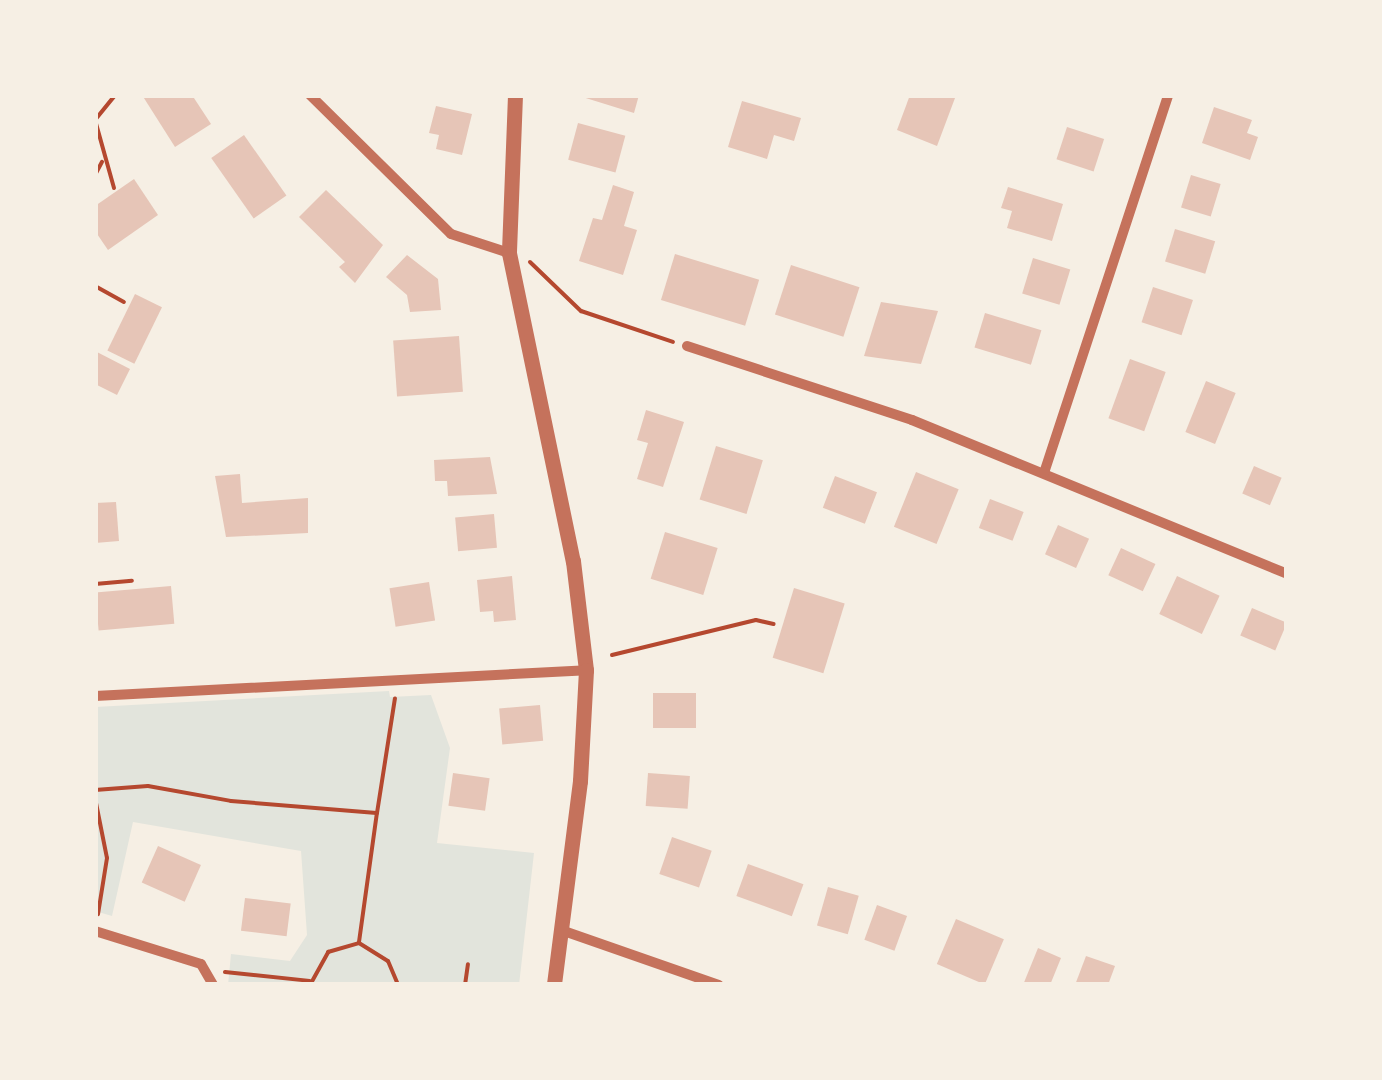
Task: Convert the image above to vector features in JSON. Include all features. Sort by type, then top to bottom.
[{"type":"street","points":[[310,95],[451,234],[508,253]]},
{"type":"street","points":[[515,95],[508,253],[573,561],[586,670],[554,985]]},
{"type":"street","points":[[1044,473],[1168,95]]},
{"type":"street","points":[[688,346],[1044,473],[1287,574]]},
{"type":"street","points":[[95,696],[586,670]]},
{"type":"street","points":[[562,930],[719,985]]},
{"type":"street","points":[[95,931],[210,971],[212,985]]},
{"type":"path","points":[[114,95],[96,120],[102,162],[114,188]]},
{"type":"path","points":[[95,174],[102,162]]},
{"type":"path","points":[[508,253],[543,269],[554,288],[581,311],[688,346]]},
{"type":"path","points":[[95,286],[124,302]]},
{"type":"path","points":[[95,584],[132,582]]},
{"type":"path","points":[[612,656],[756,620],[774,624]]},
{"type":"path","points":[[359,943],[396,692]]},
{"type":"path","points":[[95,790],[148,786],[232,802],[376,813]]},
{"type":"path","points":[[95,798],[108,858],[95,923]]},
{"type":"path","points":[[210,971],[310,983],[328,952],[359,943],[388,961],[398,985]]},
{"type":"path","points":[[465,985],[468,964]]},
{"type":"shaded area","points":[[389,691],[390,697],[431,695],[450,748],[437,843],[534,853],[519,985],[228,985],[231,954],[290,961],[307,935],[301,851],[133,822],[112,916],[95,911],[95,707]]},
{"type":"building","points":[[142,95],[192,95],[211,124],[175,147]]},
{"type":"building","points":[[576,95],[639,95],[634,113]]},
{"type":"building","points":[[910,95],[955,98],[937,146],[897,130]]},
{"type":"building","points":[[742,101],[801,118],[794,141],[774,135],[767,159],[728,147]]},
{"type":"building","points":[[436,106],[472,114],[462,155],[436,149],[439,135],[429,133]]},
{"type":"building","points":[[1214,107],[1252,120],[1247,133],[1258,137],[1250,160],[1202,143]]},
{"type":"building","points":[[578,123],[625,136],[615,172],[568,160]]},
{"type":"building","points":[[1067,127],[1104,139],[1094,171],[1056,159]]},
{"type":"building","points":[[244,135],[286,196],[254,219],[211,158]]},
{"type":"building","points":[[1191,175],[1221,184],[1211,217],[1181,208]]},
{"type":"building","points":[[134,179],[158,215],[108,250],[95,231],[95,206]]},
{"type":"building","points":[[613,185],[634,192],[624,226],[637,230],[623,275],[579,261],[593,218],[602,220]]},
{"type":"building","points":[[1008,187],[1063,204],[1052,241],[1007,228],[1012,211],[1001,208]]},
{"type":"building","points":[[326,190],[383,245],[355,283],[339,267],[345,262],[299,217]]},
{"type":"building","points":[[1175,229],[1215,241],[1205,274],[1165,262]]},
{"type":"building","points":[[675,254],[759,280],[745,326],[661,300]]},
{"type":"building","points":[[407,255],[438,279],[441,310],[410,312],[407,295],[386,277]]},
{"type":"building","points":[[1033,258],[1070,269],[1059,305],[1022,293]]},
{"type":"building","points":[[791,265],[859,287],[843,337],[775,314]]},
{"type":"building","points":[[1153,287],[1193,300],[1182,335],[1142,322]]},
{"type":"building","points":[[135,294],[162,307],[134,364],[107,351]]},
{"type":"building","points":[[881,302],[938,311],[921,364],[864,356]]},
{"type":"building","points":[[985,313],[1041,330],[1031,365],[974,347]]},
{"type":"building","points":[[459,336],[463,392],[397,396],[393,341]]},
{"type":"building","points":[[95,351],[130,369],[117,395],[95,384]]},
{"type":"building","points":[[1130,359],[1166,372],[1144,431],[1108,418]]},
{"type":"building","points":[[1206,381],[1236,393],[1215,444],[1185,432]]},
{"type":"building","points":[[646,410],[684,422],[663,487],[637,479],[648,443],[637,440]]},
{"type":"building","points":[[716,446],[763,460],[746,514],[700,500]]},
{"type":"building","points":[[490,457],[497,494],[448,496],[447,481],[435,481],[434,460]]},
{"type":"building","points":[[1254,466],[1282,478],[1270,505],[1242,494]]},
{"type":"building","points":[[916,472],[959,489],[937,544],[894,527]]},
{"type":"building","points":[[240,474],[242,503],[308,498],[308,533],[226,537],[215,476]]},
{"type":"building","points":[[835,476],[877,492],[865,524],[823,508]]},
{"type":"building","points":[[990,499],[1024,512],[1012,541],[979,528]]},
{"type":"building","points":[[116,502],[119,541],[95,543],[95,503]]},
{"type":"building","points":[[494,514],[497,548],[458,551],[455,517]]},
{"type":"building","points":[[1058,525],[1089,539],[1076,568],[1045,554]]},
{"type":"building","points":[[665,532],[718,548],[703,595],[651,579]]},
{"type":"building","points":[[1121,548],[1155,564],[1143,591],[1108,575]]},
{"type":"building","points":[[512,576],[516,620],[494,622],[493,611],[480,612],[477,580]]},
{"type":"building","points":[[1177,576],[1220,596],[1202,634],[1159,614]]},
{"type":"building","points":[[429,582],[435,621],[396,627],[389,588]]},
{"type":"building","points":[[171,586],[174,624],[99,630],[95,593]]},
{"type":"building","points":[[794,588],[845,603],[823,673],[773,658]]},
{"type":"building","points":[[1252,608],[1287,623],[1275,650],[1240,636]]},
{"type":"building","points":[[653,693],[696,693],[696,728],[653,728]]},
{"type":"building","points":[[540,705],[543,741],[502,744],[499,709]]},
{"type":"building","points":[[453,773],[490,778],[485,811],[448,806]]},
{"type":"building","points":[[648,773],[690,776],[688,809],[646,806]]},
{"type":"building","points":[[672,837],[712,851],[699,888],[659,874]]},
{"type":"building","points":[[158,846],[201,865],[185,902],[142,883]]},
{"type":"building","points":[[748,864],[803,884],[792,916],[736,896]]},
{"type":"building","points":[[828,887],[859,896],[848,934],[817,925]]},
{"type":"building","points":[[245,898],[291,904],[287,936],[241,931]]},
{"type":"building","points":[[877,905],[907,916],[894,951],[864,940]]},
{"type":"building","points":[[956,919],[1004,939],[985,984],[937,964]]},
{"type":"building","points":[[1038,948],[1061,958],[1050,985],[1023,985]]},
{"type":"building","points":[[1086,956],[1115,966],[1108,985],[1075,985]]}]
